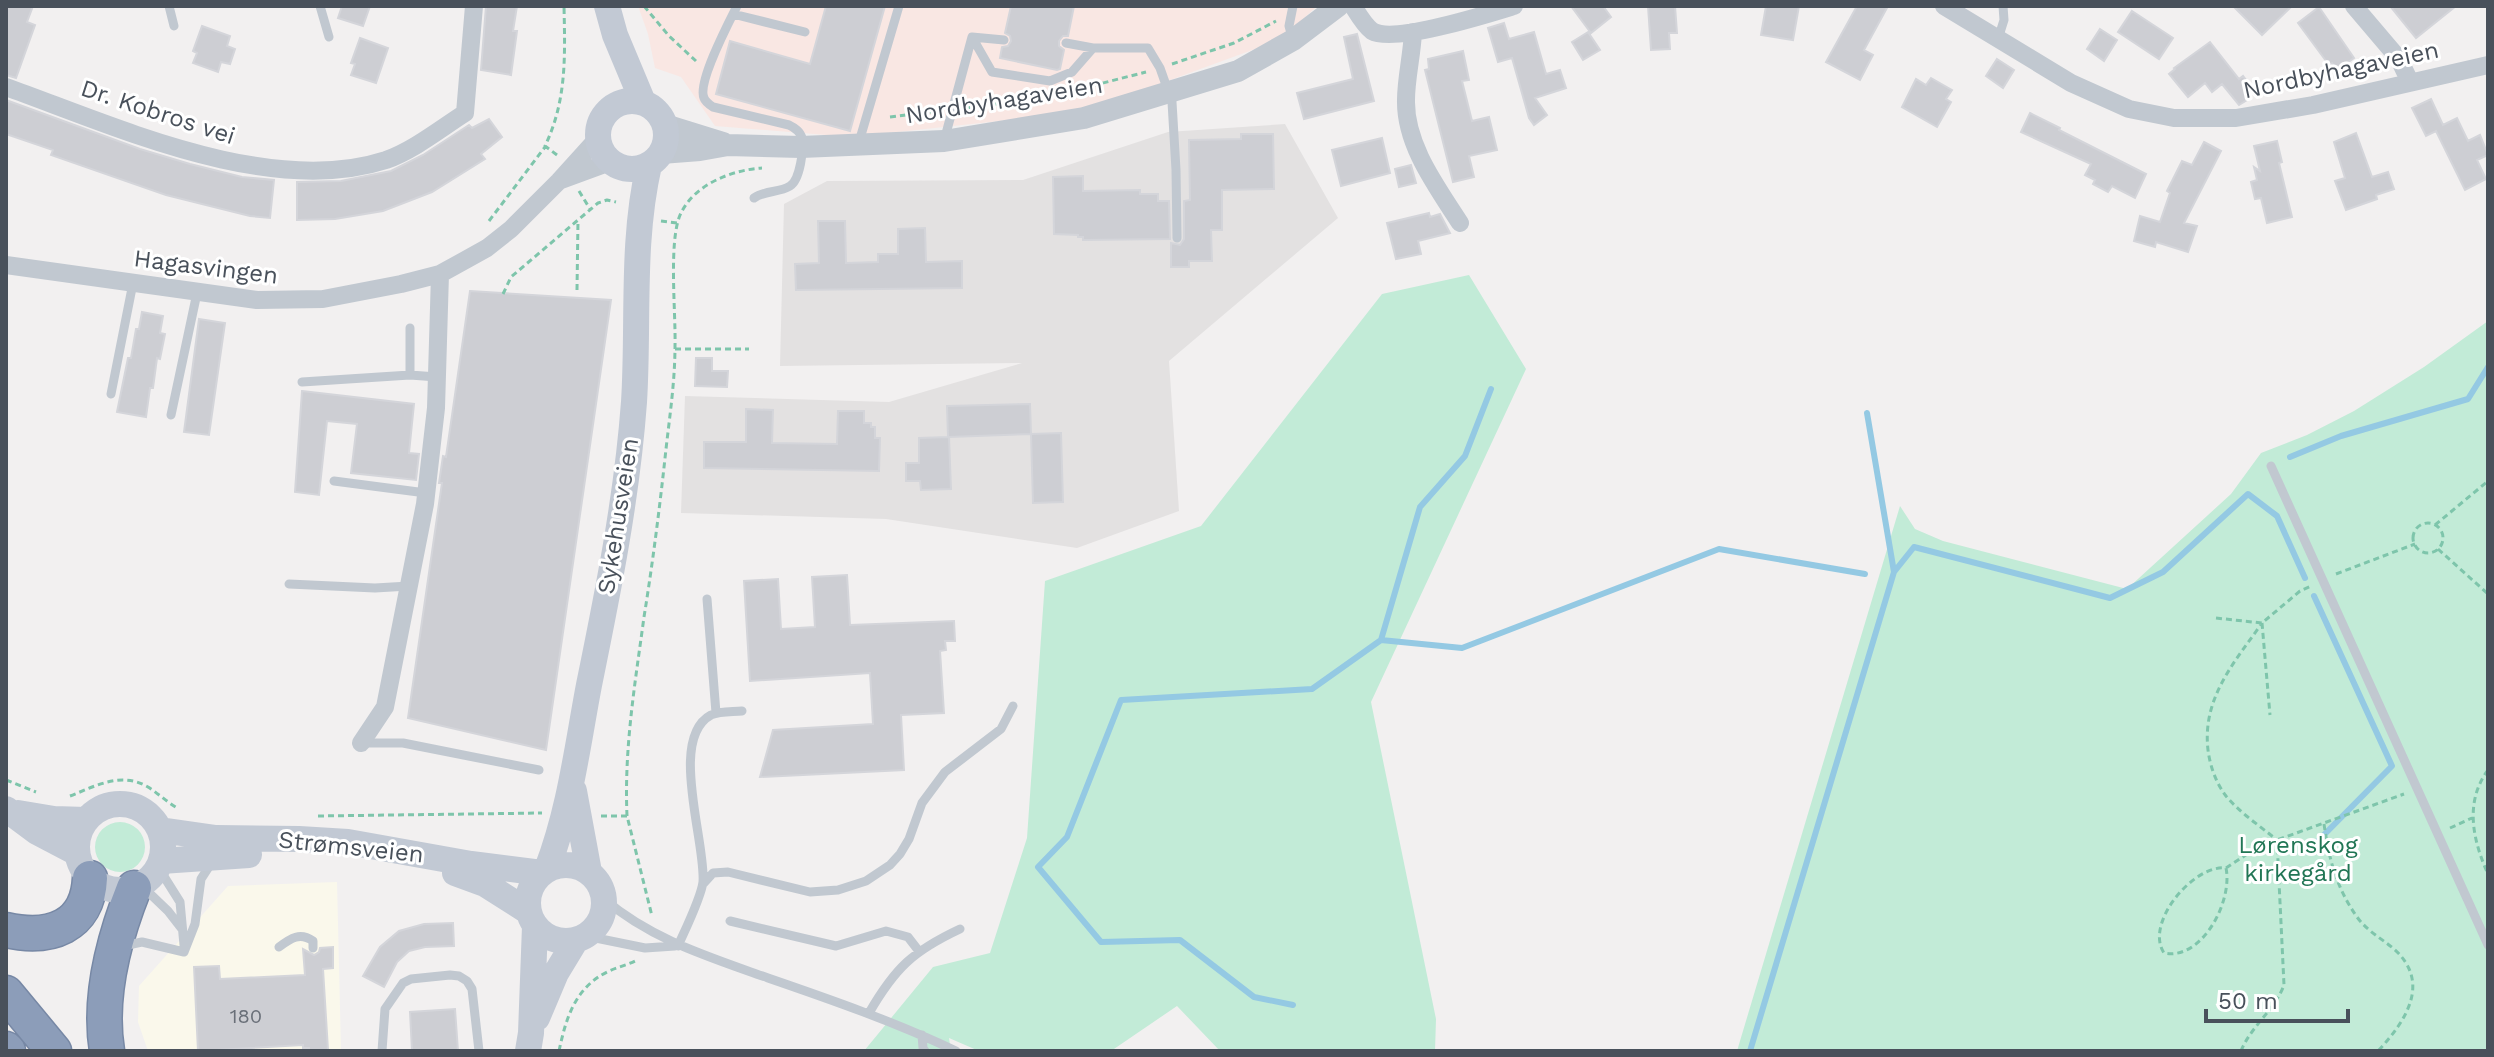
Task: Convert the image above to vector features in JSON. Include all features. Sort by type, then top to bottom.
[{"type":"highway","points":[[6,930],[33,933],[52,930],[75,919],[87,901],[84,866]]},
{"type":"highway","points":[[107,1051],[105,1010],[113,951],[148,875]]},
{"type":"highway","points":[[6,993],[54,1051]]},
{"type":"main road","points":[[607,6],[615,35],[643,102]]},
{"type":"main road","points":[[613,106],[615,35]]},
{"type":"main road","points":[[628,101],[643,102],[657,111],[665,125],[666,140],[655,159],[634,170],[614,165],[599,148],[599,124],[613,106],[628,101]]},
{"type":"main road","name":"Sykehusveien","points":[[544,871],[559,836],[573,783],[615,551],[632,423],[637,246],[655,159]]},
{"type":"main road","name":"Sykehusveien","points":[[614,165],[637,246]]},
{"type":"main road","name":"Sykehusveien","points":[[573,783],[589,872]]},
{"type":"main road","points":[[8,810],[84,866],[98,883],[115,890],[148,875],[163,851],[160,830],[147,813],[126,804],[104,807],[86,820],[78,836],[84,866]]},
{"type":"main road","points":[[8,810],[54,819],[86,820]]},
{"type":"main road","name":"Strømsveien","points":[[160,830],[216,838],[348,842],[471,864],[544,871]]},
{"type":"main road","name":"Strømsveien","points":[[148,875],[217,856],[268,854],[322,855],[421,866],[485,884],[532,919]]},
{"type":"main road","points":[[530,1042],[532,919],[528,895],[544,871],[564,864],[589,872],[600,884],[604,899],[602,916],[593,931],[581,938],[567,941],[549,937],[532,919]]},
{"type":"main road","points":[[530,1042],[549,987],[581,938]]},
{"type":"street","name":"Dr. Kobros vei","points":[[6,87],[186,151],[272,168],[345,168],[387,159],[424,140],[465,113],[474,6]]},
{"type":"street","name":"Nordbyhagaveien","points":[[665,125],[728,145],[800,158],[858,146],[944,141],[1084,118],[1238,71],[1293,40],[1338,6]]},
{"type":"street","points":[[1353,6],[1373,32],[1395,35],[1514,6]]},
{"type":"street","name":"Nordbyhagaveien","points":[[1944,6],[2071,83],[2129,109],[2174,118],[2236,118],[2313,105],[2488,65]]},
{"type":"street","points":[[2354,6],[2399,59],[2410,82]]},
{"type":"street","points":[[1413,32],[1406,102],[1411,135],[1433,181],[1460,223]]},
{"type":"street","name":"Hagasvingen","points":[[6,265],[257,300],[323,299],[440,274],[487,248],[566,177],[597,139]]},
{"type":"street","name":"Nordbyhagaveien","points":[[655,159],[728,145]]},
{"type":"street","name":"Hagasvingen","points":[[566,177],[614,165]]},
{"type":"street","points":[[361,743],[385,707],[426,493],[436,408],[440,274]]},
{"type":"lane","points":[[169,6],[174,26]]},
{"type":"lane","points":[[320,6],[329,37]]},
{"type":"lane","points":[[858,146],[899,6]]},
{"type":"lane","points":[[1998,39],[2004,20],[2003,6]]},
{"type":"lane","points":[[1292,9],[1289,26],[1293,40]]},
{"type":"lane","points":[[754,198],[765,192],[790,187],[797,180],[802,136],[789,125],[713,107],[704,99],[707,71],[735,10],[805,32]]},
{"type":"lane","points":[[972,37],[992,72],[1050,81],[1072,72],[1093,48]]},
{"type":"lane","points":[[972,37],[1004,40]]},
{"type":"lane","points":[[944,141],[972,37]]},
{"type":"lane","points":[[1066,43],[1093,48],[1148,48],[1160,68],[1172,102],[1177,238]]},
{"type":"lane","points":[[111,394],[133,283]]},
{"type":"lane","points":[[171,415],[197,293]]},
{"type":"lane","points":[[410,328],[410,375]]},
{"type":"lane","points":[[302,382],[410,375],[437,377]]},
{"type":"lane","points":[[2271,466],[2488,945]]},
{"type":"lane","points":[[334,481],[426,493]]},
{"type":"lane","points":[[289,584],[375,588],[409,586]]},
{"type":"lane","points":[[707,599],[716,713]]},
{"type":"lane","points":[[678,946],[703,884],[713,873],[728,872],[810,892],[838,890],[866,881],[890,865],[909,839],[922,803],[945,772],[1001,729],[1013,706]]},
{"type":"lane","points":[[703,884],[690,748],[697,728],[707,717],[716,713],[742,711]]},
{"type":"lane","points":[[361,743],[403,743],[539,770]]},
{"type":"lane","points":[[184,952],[195,924],[201,879],[217,856]]},
{"type":"lane","points":[[148,875],[168,911],[184,931]]},
{"type":"lane","points":[[148,875],[180,902],[184,952]]},
{"type":"lane","points":[[604,899],[678,946],[869,1013],[956,1051]]},
{"type":"lane","points":[[730,921],[836,946],[886,931],[908,937],[918,950]]},
{"type":"lane","points":[[869,1013],[887,981],[918,950],[960,929]]},
{"type":"lane","points":[[279,947],[296,936],[306,936],[313,941],[313,948]]},
{"type":"lane","points":[[581,938],[645,948],[678,946]]},
{"type":"lane","points":[[113,951],[142,942],[184,952]]},
{"type":"lane","points":[[382,1051],[385,1009],[397,989],[411,979],[450,975],[467,981],[472,989],[479,1051]]},
{"type":"lane","points":[[922,1035],[925,1051]]},
{"type":"path","points":[[484,227],[545,146],[558,117],[565,60],[564,6]]},
{"type":"path","points":[[644,6],[669,36],[707,71]]},
{"type":"path","points":[[890,117],[1044,98],[1160,68],[1234,43],[1292,9]]},
{"type":"path","points":[[545,146],[555,152],[566,177],[590,210]]},
{"type":"path","points":[[652,923],[627,816],[625,775],[628,727],[651,569],[675,349],[675,233],[687,203],[709,185],[732,173],[800,158]]},
{"type":"path","points":[[503,294],[511,277],[590,210],[602,201],[616,202]]},
{"type":"path","points":[[577,290],[578,220]]},
{"type":"path","points":[[675,349],[749,349]]},
{"type":"path","points":[[2435,525],[2488,481]]},
{"type":"path","points":[[2435,525],[2443,540],[2438,549],[2423,552],[2417,548],[2415,531],[2420,526],[2435,525]]},
{"type":"path","points":[[2438,549],[2488,594]]},
{"type":"path","points":[[2241,1051],[2284,985],[2277,840],[2224,794],[2214,775],[2207,720],[2212,699],[2262,623],[2270,715]]},
{"type":"path","points":[[2488,770],[2476,795],[2472,818],[2476,843],[2488,874]]},
{"type":"path","points":[[6,780],[41,794]]},
{"type":"path","points":[[66,798],[106,782],[124,780],[150,788],[185,812]]},
{"type":"path","points":[[2226,868],[2226,897],[2220,913],[2206,933],[2193,946],[2178,954],[2164,953],[2159,938],[2162,923],[2179,894],[2207,870],[2226,868],[2255,849],[2417,789]]},
{"type":"path","points":[[316,816],[550,813]]},
{"type":"path","points":[[594,815],[627,816]]},
{"type":"path","points":[[2438,834],[2472,818]]},
{"type":"path","points":[[2324,823],[2330,863],[2345,897],[2365,926],[2401,956],[2412,984],[2411,1007],[2378,1051]]},
{"type":"path","points":[[559,1051],[567,1016],[581,992],[606,972],[641,957]]},
{"type":"shaded area","points":[[638,6],[1317,6],[1282,39],[1083,112],[851,137],[715,126],[681,77],[655,68]]},
{"type":"shaded area","points":[[1285,124],[1338,218],[1169,361],[1179,511],[1077,548],[886,519],[681,513],[685,396],[889,402],[1022,363],[780,366],[784,204],[827,181],[1023,180],[1168,132]]},
{"type":"shaded area","points":[[337,882],[341,1051],[148,1051],[138,1022],[139,986],[228,886]]},
{"type":"green space","points":[[1469,275],[1526,369],[1371,702],[1436,1019],[1435,1051],[1220,1051],[1177,1006],[1111,1051],[979,1051],[949,1038],[951,1051],[864,1051],[933,967],[990,953],[1027,838],[1045,581],[1201,526],[1382,294]]},
{"type":"green space","name":"Lørenskog kirkegård","points":[[2488,321],[2488,1051],[1737,1051],[1900,506],[1915,529],[1943,541],[2127,589],[2231,494],[2261,453],[2307,435],[2354,411],[2424,367]]},
{"type":"green space","points":[[110,823],[130,823],[144,837],[144,857],[130,871],[110,871],[96,857],[96,837]]},
{"type":"building","points":[[6,6],[33,6],[27,22],[35,25],[16,78],[6,75]]},
{"type":"building","points":[[342,6],[370,6],[363,26],[338,18]]},
{"type":"building","points":[[486,6],[517,6],[511,75],[481,70]]},
{"type":"building","points":[[826,6],[885,6],[850,131],[716,94],[730,41],[810,64]]},
{"type":"building","points":[[1011,6],[1074,6],[1068,36],[1063,36],[1059,41],[1059,46],[1064,50],[1060,69],[1000,58],[1002,47],[1008,46],[1011,41],[1005,33]]},
{"type":"building","points":[[1571,6],[1603,6],[1611,17],[1591,33]]},
{"type":"building","points":[[1648,6],[1675,6],[1677,33],[1669,33],[1670,49],[1651,50]]},
{"type":"building","points":[[1766,6],[1799,6],[1793,40],[1761,35]]},
{"type":"building","points":[[1857,6],[1888,6],[1864,50],[1873,55],[1860,80],[1826,62]]},
{"type":"building","points":[[2233,6],[2292,6],[2262,35]]},
{"type":"building","points":[[2390,6],[2456,6],[2416,38]]},
{"type":"building","points":[[2319,7],[2354,58],[2337,70],[2332,63],[2329,65],[2298,23]]},
{"type":"building","points":[[2132,11],[2173,38],[2159,59],[2118,32]]},
{"type":"building","points":[[1504,23],[1509,39],[1534,32],[1546,74],[1560,70],[1566,88],[1535,98],[1547,115],[1534,125],[1529,118],[1512,58],[1498,62],[1488,28]]},
{"type":"building","points":[[202,26],[230,36],[227,46],[235,49],[230,64],[221,62],[218,72],[193,63],[197,53],[193,51]]},
{"type":"building","points":[[2100,29],[2117,40],[2104,61],[2087,49]]},
{"type":"building","points":[[1588,32],[1600,50],[1583,60],[1572,42]]},
{"type":"building","points":[[1357,34],[1374,101],[1304,119],[1297,93],[1353,79],[1344,37]]},
{"type":"building","points":[[360,38],[388,48],[376,83],[351,75],[355,64],[351,63]]},
{"type":"building","points":[[2210,42],[2239,79],[2243,76],[2252,88],[2247,100],[2239,105],[2222,84],[2212,92],[2205,83],[2188,97],[2169,74]]},
{"type":"building","points":[[1463,51],[1469,80],[1462,81],[1472,121],[1489,117],[1497,150],[1469,156],[1474,177],[1453,182],[1425,70],[1429,69],[1428,59]]},
{"type":"building","points":[[1997,59],[2014,70],[2003,88],[1986,76]]},
{"type":"building","points":[[1931,78],[1952,90],[1946,99],[1951,102],[1937,127],[1902,107],[1916,79],[1926,85]]},
{"type":"building","points":[[2431,99],[2443,125],[2457,118],[2468,141],[2480,135],[2488,155],[2477,160],[2486,179],[2465,190],[2436,131],[2426,136],[2412,108]]},
{"type":"building","points":[[6,100],[190,164],[242,177],[274,180],[270,218],[166,195],[51,155],[53,150],[6,134]]},
{"type":"building","points":[[2030,113],[2146,174],[2135,198],[2112,186],[2108,192],[2093,184],[2095,180],[2085,175],[2091,164],[2021,132]]},
{"type":"building","points":[[489,119],[502,137],[481,154],[485,159],[432,192],[383,211],[335,219],[297,220],[297,182],[341,181],[391,171],[423,155],[469,125],[472,128]]},
{"type":"building","points":[[2356,133],[2372,177],[2388,172],[2394,189],[2346,210],[2335,181],[2345,178],[2334,142]]},
{"type":"building","points":[[1241,134],[1273,134],[1274,189],[1222,190],[1222,230],[1211,230],[1212,261],[1189,261],[1189,267],[1171,267],[1171,243],[1180,245],[1184,239],[1184,201],[1190,200],[1189,140],[1241,139]]},
{"type":"building","points":[[1382,138],[1390,173],[1341,186],[1332,150]]},
{"type":"building","points":[[2277,141],[2292,217],[2267,223],[2261,198],[2255,199],[2251,182],[2257,180],[2254,167],[2260,171],[2254,146]]},
{"type":"building","points":[[2204,142],[2221,151],[2184,223],[2197,226],[2188,252],[2156,242],[2155,247],[2134,241],[2140,216],[2160,222],[2170,193],[2167,191],[2182,161],[2192,165]]},
{"type":"building","points":[[1411,165],[1416,183],[1399,187],[1395,169]]},
{"type":"building","points":[[1083,176],[1083,191],[1140,190],[1140,194],[1158,194],[1158,201],[1169,201],[1170,239],[1083,240],[1078,235],[1054,234],[1053,177]]},
{"type":"building","points":[[1429,213],[1430,217],[1440,214],[1450,233],[1418,241],[1421,254],[1396,259],[1387,223]]},
{"type":"building","points":[[818,221],[845,221],[846,263],[878,262],[878,254],[898,254],[898,229],[925,228],[926,262],[962,261],[962,288],[796,290],[795,264],[819,263]]},
{"type":"building","points":[[470,291],[611,300],[546,750],[408,718],[442,483],[439,483],[443,456],[446,457]]},
{"type":"building","points":[[142,312],[163,316],[160,333],[165,334],[160,359],[157,358],[153,388],[150,388],[146,417],[117,412],[128,358],[131,358]]},
{"type":"building","points":[[199,319],[225,323],[209,435],[184,432]]},
{"type":"building","points":[[696,358],[712,358],[712,371],[728,371],[727,387],[695,386]]},
{"type":"building","points":[[302,391],[414,404],[409,453],[419,454],[416,480],[351,473],[357,424],[327,421],[319,495],[295,492]]},
{"type":"building","points":[[1030,404],[1031,434],[949,437],[951,489],[921,490],[920,481],[906,481],[906,463],[919,463],[919,438],[948,437],[947,406]]},
{"type":"building","points":[[746,409],[773,410],[772,443],[837,444],[838,411],[864,411],[864,423],[871,423],[871,427],[875,427],[875,438],[880,438],[879,471],[704,468],[704,442],[746,442]]},
{"type":"building","points":[[1061,433],[1063,502],[1033,503],[1031,434]]},
{"type":"building","points":[[847,575],[850,625],[954,621],[955,641],[945,641],[946,650],[940,651],[944,713],[901,715],[904,770],[760,777],[773,730],[873,724],[870,673],[750,681],[744,581],[778,579],[781,629],[815,627],[812,577]]},
{"type":"building","points":[[453,923],[454,946],[409,951],[397,962],[384,987],[363,976],[380,947],[399,931],[424,924]]},
{"type":"building","points":[[333,947],[333,968],[323,969],[328,1050],[309,1051],[303,1045],[198,1051],[194,967],[219,966],[220,979],[305,975],[303,949],[314,955],[320,948]]},
{"type":"building","points":[[455,1009],[458,1051],[412,1051],[410,1012]]},
{"type":"waterway","points":[[2290,457],[2341,436],[2468,399],[2488,367]]},
{"type":"waterway","points":[[1381,640],[1420,507],[1465,456],[1491,389]]},
{"type":"waterway","points":[[1867,413],[1894,572]]},
{"type":"waterway","points":[[1750,1051],[1894,572],[1914,547],[2110,598],[2163,572],[2248,494],[2277,516],[2305,578]]},
{"type":"waterway","points":[[1293,1005],[1254,997],[1180,940],[1101,942],[1038,867],[1067,837],[1121,700],[1312,689],[1381,640],[1462,648],[1719,549],[1865,574]]},
{"type":"waterway","points":[[2307,852],[2392,766],[2314,596]]}]
